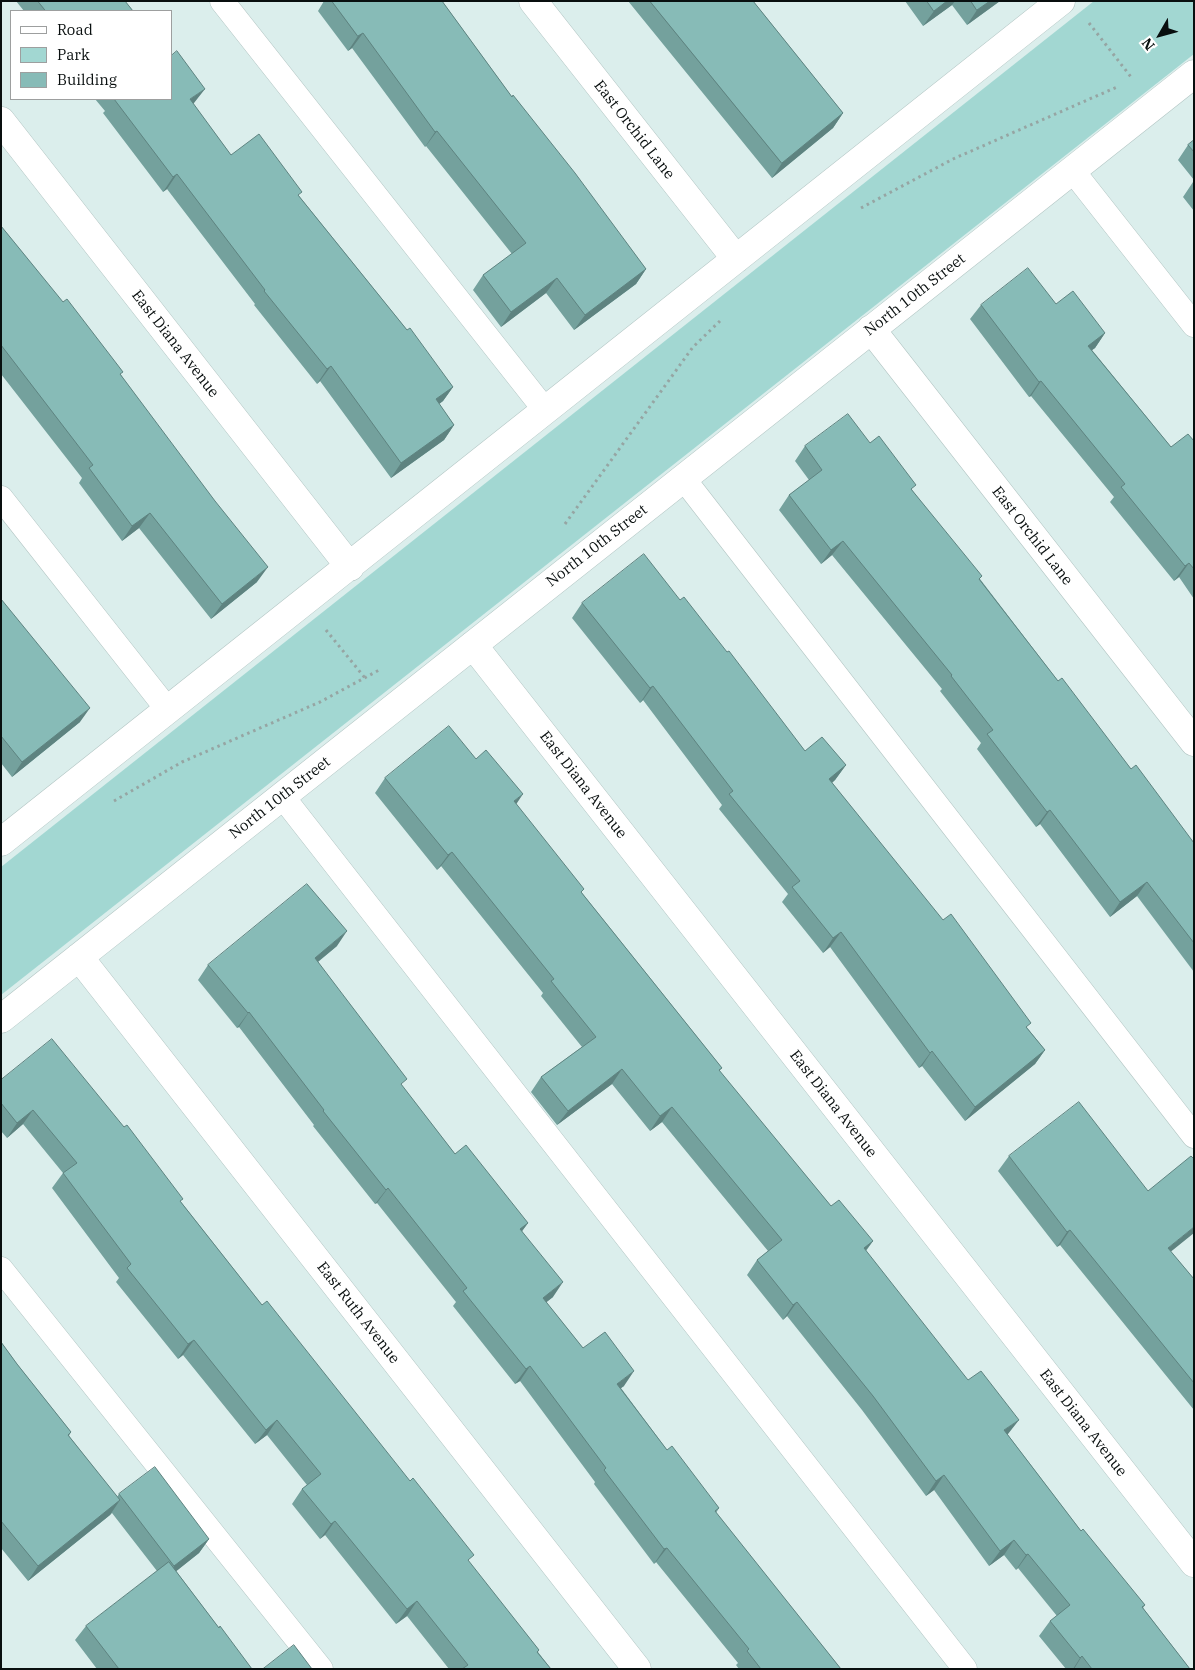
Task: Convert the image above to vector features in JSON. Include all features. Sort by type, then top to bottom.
[{"type":"street","name":"East Orchid Lane","points":[[533,1],[736,259]]},
{"type":"street","points":[[1,842],[1061,1]]},
{"type":"street","name":"North 10th Street","points":[[1,1019],[1194,74]]},
{"type":"street","name":"East Diana Avenue","points":[[1,121],[350,567]]},
{"type":"street","name":"East Orchid Lane","points":[[871,329],[1194,742]]},
{"type":"street","name":"East Diana Avenue","points":[[473,645],[1194,1563]]},
{"type":"street","name":"East Ruth Avenue","points":[[78,957],[637,1669]]},
{"type":"lane","points":[[222,1],[546,410]]},
{"type":"lane","points":[[1072,170],[1194,326]]},
{"type":"lane","points":[[683,478],[1194,1136]]},
{"type":"lane","points":[[1,498],[168,710]]},
{"type":"lane","points":[[282,796],[965,1669]]},
{"type":"lane","points":[[1,1270],[321,1669]]},
{"type":"path","points":[[1084,17],[1133,80]]},
{"type":"path","points":[[855,212],[953,159],[1124,84]]},
{"type":"path","points":[[559,532],[693,348],[725,315]]},
{"type":"path","points":[[325,628],[366,678]]},
{"type":"path","points":[[108,805],[182,762],[320,702],[382,668]]},
{"type":"green space","points":[[1094,1],[1194,1],[1194,54],[1,995],[1,867]]},
{"type":"building","points":[[38,1],[125,1],[132,10],[45,10]]},
{"type":"building","points":[[332,1],[442,1],[512,97],[513,95],[575,173],[646,269],[585,315],[557,278],[511,312],[483,275],[526,243],[437,131],[435,132],[363,33],[358,36]]},
{"type":"building","points":[[650,1],[753,1],[843,113],[782,163]]},
{"type":"building","points":[[927,1],[947,1],[934,11]]},
{"type":"building","points":[[971,1],[990,1],[977,10]]},
{"type":"building","points":[[177,51],[205,89],[190,99],[231,155],[259,134],[302,192],[298,195],[407,330],[410,328],[453,387],[436,399],[454,425],[401,463],[331,366],[327,369],[264,291],[177,174],[173,177],[115,100],[172,100],[172,55]]},
{"type":"building","points":[[1194,140],[1194,152],[1188,145]]},
{"type":"building","points":[[1,226],[63,302],[67,299],[123,372],[120,374],[215,501],[268,567],[222,604],[150,513],[132,526],[89,468],[93,465],[1,345]]},
{"type":"building","points":[[1028,268],[1056,304],[1073,291],[1105,333],[1088,346],[1171,447],[1188,434],[1194,441],[1194,569],[1189,563],[1185,566],[1121,487],[1125,484],[1041,381],[1039,382],[981,305]]},
{"type":"building","points":[[848,414],[870,443],[879,436],[916,485],[911,489],[982,576],[979,579],[1058,681],[1062,678],[1131,769],[1136,765],[1194,843],[1194,943],[1147,882],[1120,902],[1050,810],[1047,812],[987,734],[993,730],[952,675],[843,541],[831,550],[789,495],[822,470],[805,446]]},
{"type":"building","points":[[644,554],[680,600],[684,597],[727,652],[729,651],[805,751],[822,737],[846,765],[829,779],[943,920],[951,914],[1031,1023],[1026,1027],[1045,1050],[975,1107],[932,1051],[930,1053],[841,932],[833,938],[792,887],[800,881],[729,794],[733,791],[653,686],[650,688],[582,603]]},
{"type":"building","points":[[1,599],[90,708],[22,762],[1,736]]},
{"type":"building","points":[[449,726],[476,759],[486,750],[523,794],[514,801],[584,889],[581,892],[722,1068],[719,1070],[831,1206],[839,1200],[873,1241],[864,1248],[968,1380],[981,1371],[1019,1420],[1004,1430],[1081,1531],[1083,1529],[1145,1605],[1142,1607],[1190,1669],[1092,1669],[1082,1656],[1080,1658],[1050,1621],[1070,1605],[1014,1540],[1000,1551],[944,1475],[936,1481],[873,1396],[797,1302],[793,1305],[757,1260],[782,1240],[672,1107],[660,1116],[622,1069],[568,1111],[541,1077],[596,1037],[551,981],[554,979],[452,852],[448,855],[385,778]]},
{"type":"building","points":[[307,884],[347,931],[315,958],[407,1079],[401,1084],[455,1154],[466,1145],[528,1223],[520,1229],[563,1282],[543,1298],[583,1348],[605,1332],[634,1371],[617,1384],[667,1450],[672,1446],[719,1508],[715,1511],[841,1669],[761,1669],[747,1651],[749,1649],[667,1548],[664,1549],[604,1470],[606,1468],[530,1366],[526,1369],[463,1291],[467,1288],[388,1188],[386,1190],[323,1111],[249,1012],[208,965]]},
{"type":"building","points":[[52,1039],[124,1127],[127,1125],[183,1199],[180,1201],[262,1305],[267,1301],[410,1481],[413,1478],[474,1555],[468,1560],[539,1650],[537,1652],[551,1669],[462,1669],[468,1665],[417,1601],[407,1609],[335,1521],[331,1524],[302,1489],[321,1474],[277,1420],[266,1430],[194,1340],[188,1344],[127,1268],[131,1264],[63,1173],[77,1163],[33,1110],[17,1123],[1,1103],[1,1080]]},
{"type":"building","points":[[1079,1102],[1148,1191],[1191,1156],[1194,1159],[1194,1227],[1168,1248],[1194,1279],[1194,1383],[1070,1230],[1067,1232],[1009,1156]]},
{"type":"building","points":[[1,1342],[71,1432],[68,1435],[120,1500],[38,1566],[1,1521]]},
{"type":"building","points":[[155,1467],[209,1539],[174,1566],[119,1494]]},
{"type":"building","points":[[169,1562],[252,1669],[119,1669],[86,1626]]},
{"type":"building","points":[[294,1645],[312,1669],[263,1669]]}]
